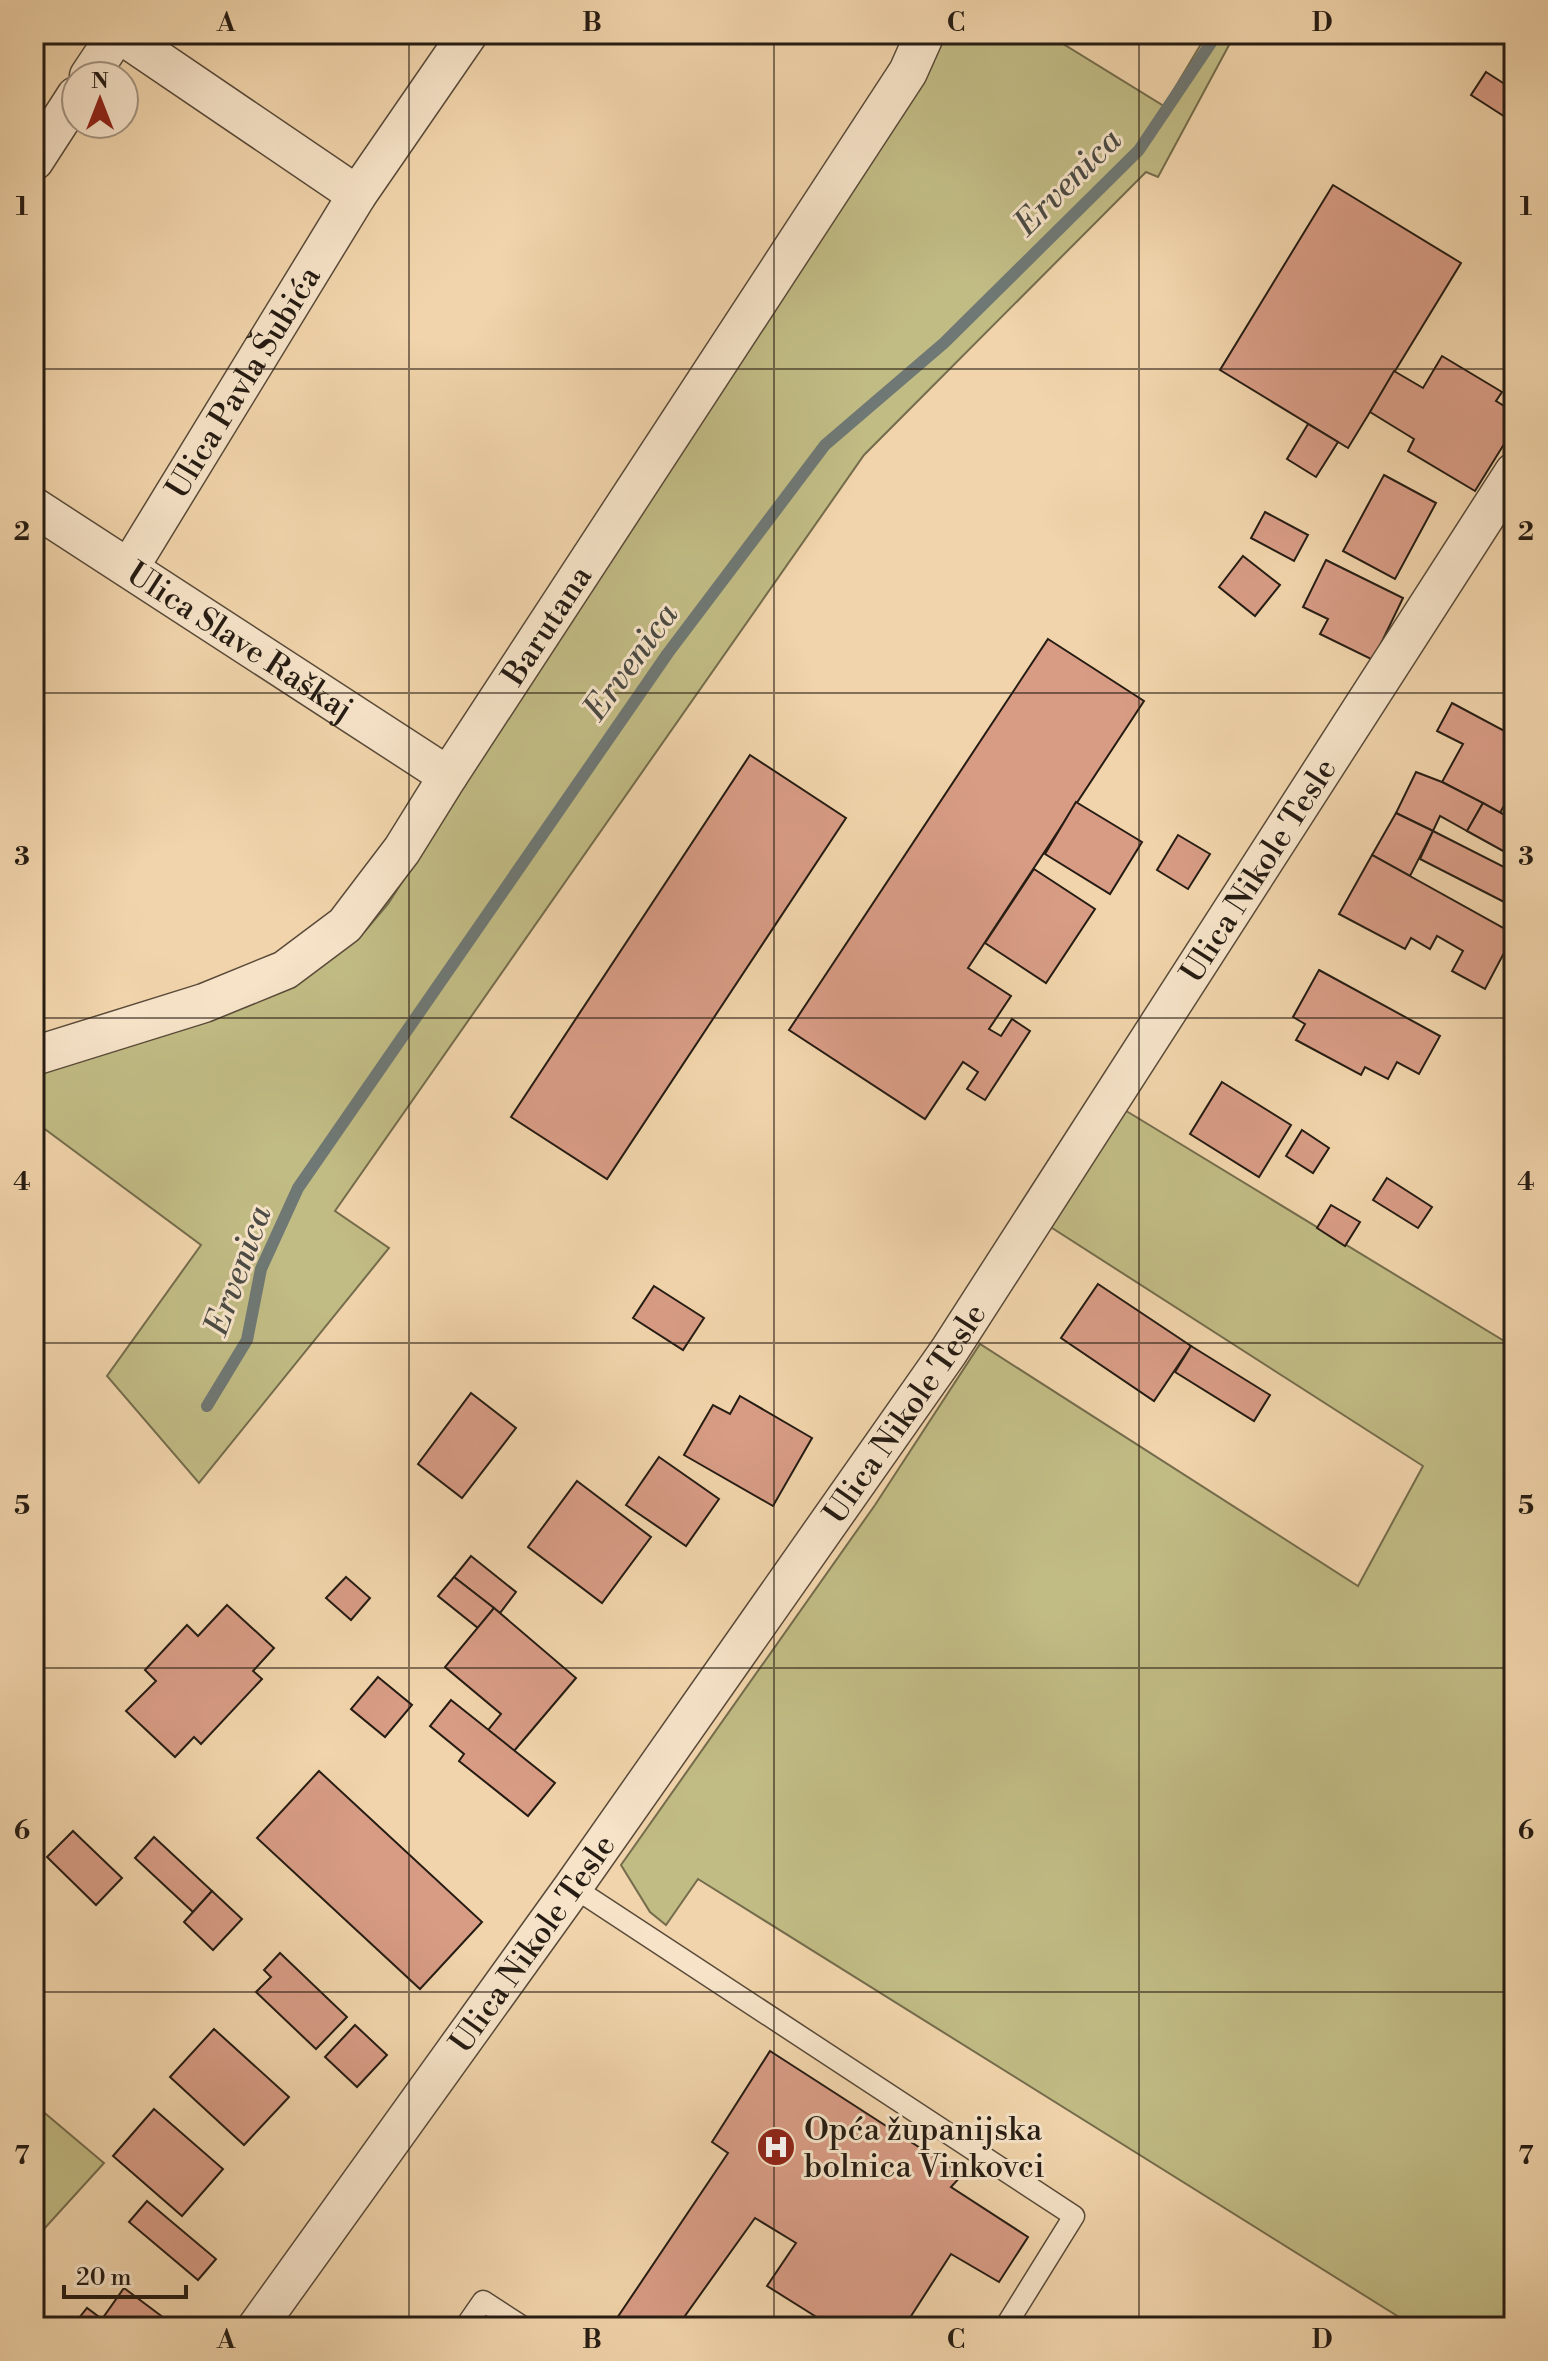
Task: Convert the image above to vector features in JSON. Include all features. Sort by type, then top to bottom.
[{"type":"street","points":[[100,60],[118,34],[357,195]]},
{"type":"street","name":"Ulica Pavla Šubića","points":[[129,568],[357,195],[468,34]]},
{"type":"street","name":"Barutana","points":[[34,1056],[204,1003],[285,970],[345,925],[402,850],[899,86],[925,34]]},
{"type":"street","points":[[34,161],[60,121]]},
{"type":"street","name":"Ulica Nikole Tesle","points":[[257,2327],[573,1887],[949,1351],[1514,472]]},
{"type":"street","name":"Ulica Slave Raškaj","points":[[34,507],[448,776]]},
{"type":"lane","points":[[573,1887],[1074,2216],[1005,2327]]},
{"type":"lane","points":[[465,2327],[483,2301],[523,2327]]},
{"type":"shaded area","points":[[947,34],[1047,34],[1164,106],[1207,34],[1235,34],[1158,177],[1146,172],[864,455],[335,1211],[389,1248],[199,1483],[107,1376],[201,1245],[34,1121],[34,1068],[322,966],[365,931],[388,904]]},
{"type":"shaded area","points":[[1123,1109],[1514,1347],[1514,2327],[1415,2327],[698,1879],[666,1925],[650,1912],[621,1865],[875,1505],[980,1344],[1358,1586],[1423,1466],[1049,1226]]},
{"type":"shaded area","points":[[34,2104],[104,2163],[34,2240]]},
{"type":"building","points":[[1486,72],[1514,90],[1513,122],[1471,95]]},
{"type":"building","points":[[1333,185],[1461,263],[1348,448],[1220,370]]},
{"type":"building","points":[[1442,356],[1502,392],[1496,401],[1514,412],[1514,428],[1475,491],[1408,451],[1414,439],[1370,412],[1394,371],[1423,388]]},
{"type":"building","points":[[1308,424],[1338,442],[1316,477],[1287,459]]},
{"type":"building","points":[[1384,475],[1436,503],[1395,579],[1343,551]]},
{"type":"building","points":[[1265,512],[1308,535],[1294,561],[1251,538]]},
{"type":"building","points":[[1243,556],[1280,585],[1255,616],[1219,587]]},
{"type":"building","points":[[1326,560],[1403,598],[1373,660],[1320,634],[1328,619],[1303,607]]},
{"type":"building","points":[[1048,639],[1144,701],[968,968],[1011,996],[989,1029],[1001,1036],[1012,1019],[1030,1031],[985,1100],[967,1089],[978,1072],[963,1062],[925,1119],[789,1030]]},
{"type":"building","points":[[1452,703],[1514,736],[1514,787],[1500,813],[1442,782],[1463,744],[1437,731]]},
{"type":"building","points":[[750,755],[846,818],[607,1179],[511,1117]]},
{"type":"building","points":[[1416,772],[1483,803],[1467,831],[1440,816],[1433,831],[1396,813]]},
{"type":"building","points":[[1076,802],[1142,842],[1110,894],[1045,854]]},
{"type":"building","points":[[1483,803],[1514,820],[1514,857],[1467,831]]},
{"type":"building","points":[[1396,813],[1433,831],[1410,876],[1372,855]]},
{"type":"building","points":[[1433,831],[1514,872],[1514,907],[1420,859]]},
{"type":"building","points":[[1178,835],[1210,854],[1188,889],[1157,870]]},
{"type":"building","points":[[1372,855],[1514,934],[1485,989],[1452,971],[1463,951],[1437,936],[1430,949],[1411,938],[1405,949],[1339,914]]},
{"type":"building","points":[[1034,869],[1095,909],[1046,983],[985,943]]},
{"type":"building","points":[[1319,970],[1440,1036],[1419,1074],[1397,1062],[1388,1079],[1365,1067],[1361,1075],[1296,1040],[1305,1024],[1293,1017]]},
{"type":"building","points":[[1222,1082],[1291,1125],[1259,1177],[1190,1134]]},
{"type":"building","points":[[1302,1130],[1329,1148],[1313,1173],[1286,1156]]},
{"type":"building","points":[[1387,1178],[1432,1207],[1418,1228],[1373,1200]]},
{"type":"building","points":[[1331,1205],[1360,1222],[1345,1246],[1317,1228]]},
{"type":"building","points":[[1098,1284],[1191,1346],[1154,1401],[1061,1338]]},
{"type":"building","points":[[654,1286],[704,1318],[683,1350],[633,1318]]},
{"type":"building","points":[[1191,1346],[1270,1395],[1254,1421],[1175,1372]]},
{"type":"building","points":[[471,1393],[516,1428],[462,1498],[418,1464]]},
{"type":"building","points":[[740,1396],[812,1438],[773,1506],[684,1455],[713,1405],[730,1414]]},
{"type":"building","points":[[659,1457],[719,1499],[686,1546],[626,1505]]},
{"type":"building","points":[[577,1481],[651,1537],[602,1603],[528,1547]]},
{"type":"building","points":[[471,1556],[516,1592],[500,1613],[454,1577]]},
{"type":"building","points":[[346,1577],[370,1598],[351,1620],[326,1598]]},
{"type":"building","points":[[454,1577],[494,1608],[478,1628],[438,1596]]},
{"type":"building","points":[[227,1605],[274,1648],[253,1671],[262,1679],[201,1744],[194,1737],[175,1757],[126,1711],[156,1681],[145,1670],[187,1625],[198,1636]]},
{"type":"building","points":[[494,1608],[576,1678],[514,1751],[488,1730],[501,1714],[445,1667]]},
{"type":"building","points":[[378,1677],[412,1705],[385,1737],[351,1709]]},
{"type":"building","points":[[451,1700],[555,1783],[528,1816],[459,1761],[464,1754],[430,1726]]},
{"type":"building","points":[[319,1771],[482,1922],[420,1989],[257,1838]]},
{"type":"building","points":[[73,1831],[122,1878],[96,1905],[47,1857]]},
{"type":"building","points":[[154,1837],[212,1891],[193,1912],[135,1858]]},
{"type":"building","points":[[212,1891],[242,1919],[213,1950],[184,1922]]},
{"type":"building","points":[[280,1953],[347,2017],[316,2049],[256,1992],[271,1977],[264,1970]]},
{"type":"building","points":[[355,2025],[387,2055],[357,2087],[325,2057]]},
{"type":"building","points":[[214,2029],[289,2097],[244,2145],[170,2077]]},
{"type":"building","points":[[770,2051],[962,2175],[951,2187],[1028,2237],[999,2282],[951,2254],[904,2327],[812,2327],[818,2318],[767,2286],[796,2243],[755,2218],[677,2327],[611,2327],[728,2153],[712,2142]]},
{"type":"building","points":[[154,2109],[223,2169],[182,2216],[113,2156]]},
{"type":"building","points":[[147,2201],[216,2259],[198,2280],[129,2222]]},
{"type":"building","points":[[124,2288],[176,2327],[72,2327],[87,2308],[102,2319]]},
{"type":"waterway","name":"Ervenica","points":[[207,1406],[247,1340],[261,1269],[298,1188],[668,653],[825,445],[944,343],[1139,150],[1217,34]]},
{"type":"place","name":"Opća županijska bolnica Vinkovci","points":[[776,2147]]}]
